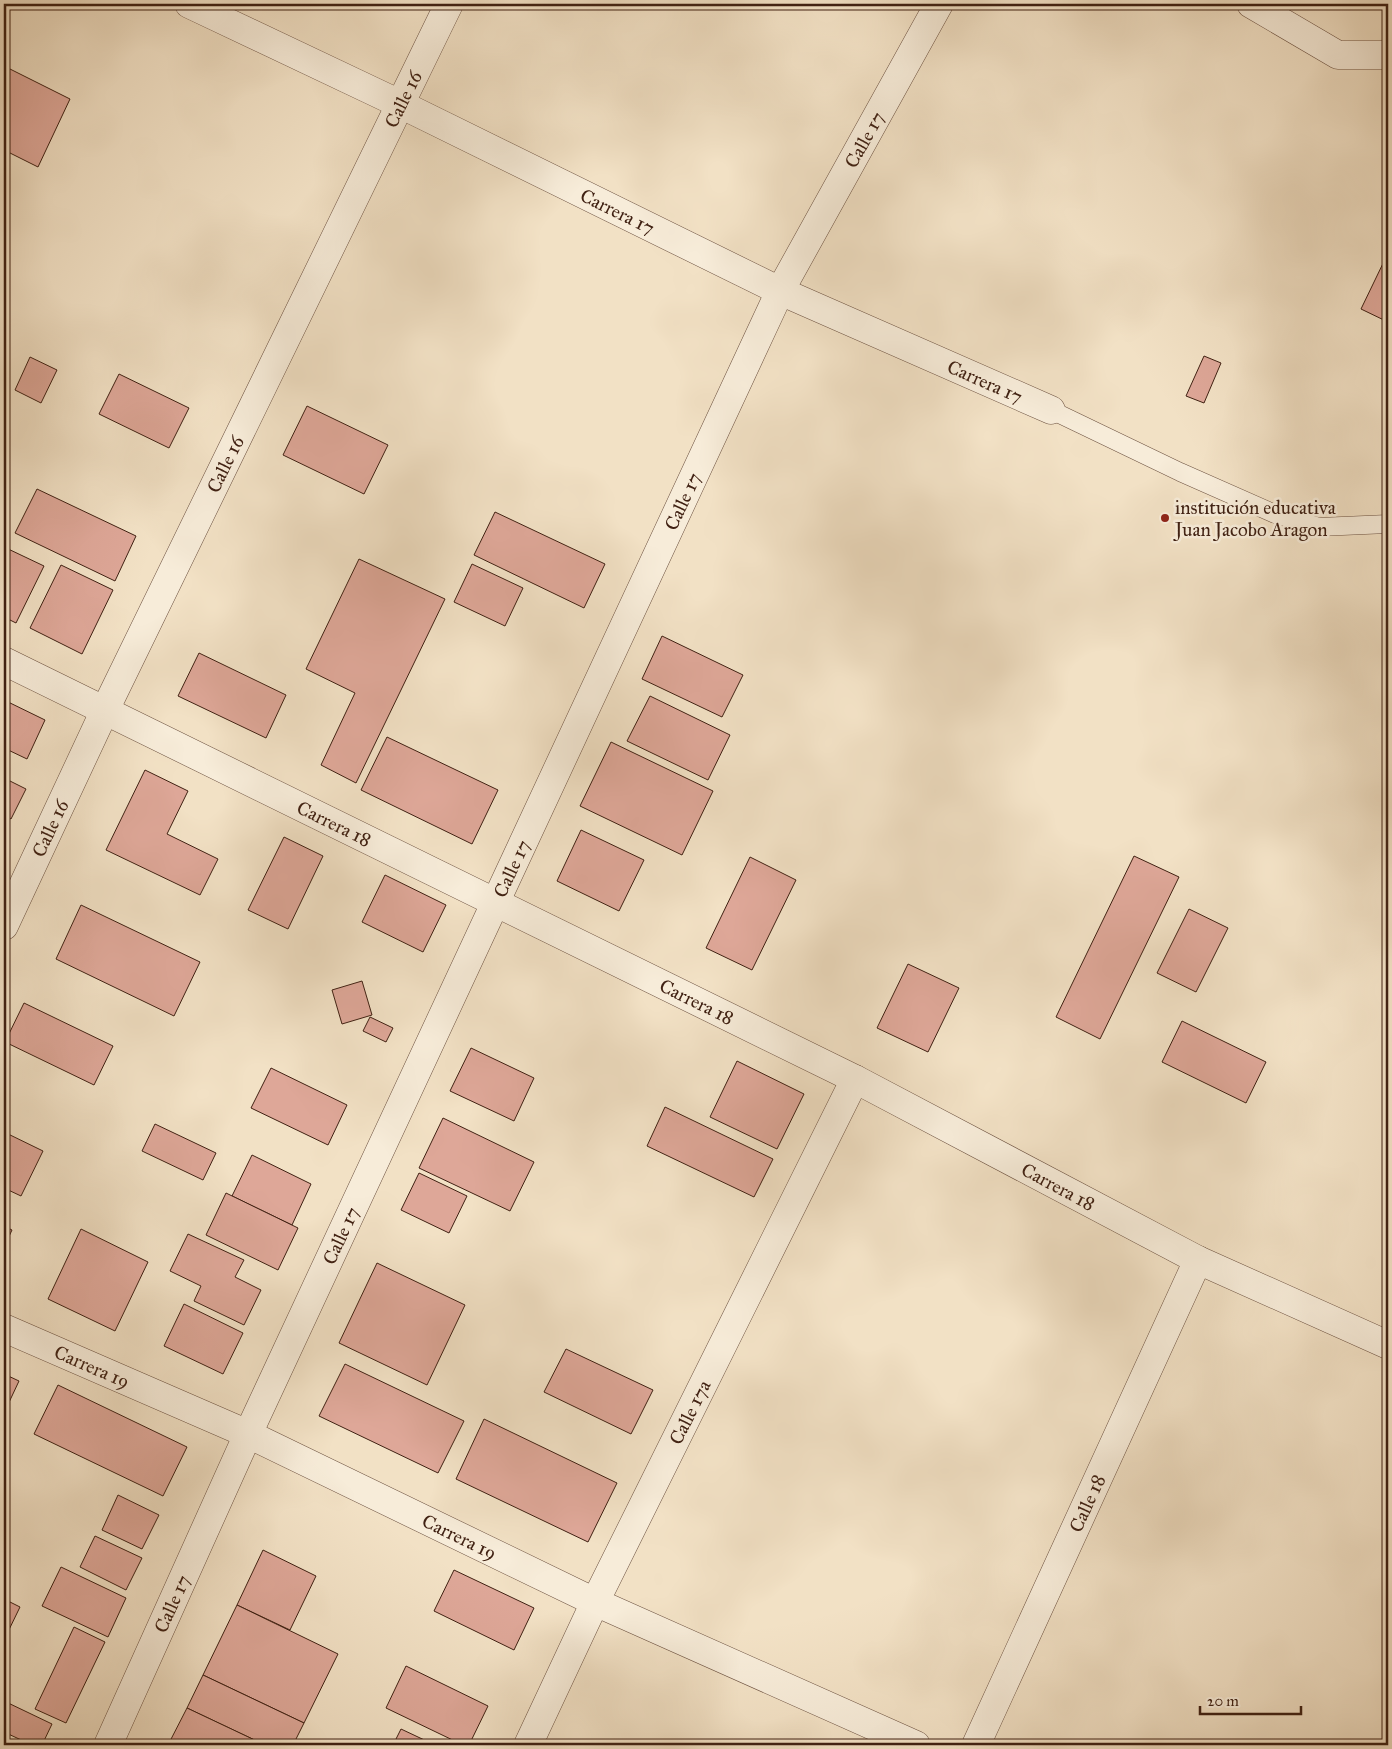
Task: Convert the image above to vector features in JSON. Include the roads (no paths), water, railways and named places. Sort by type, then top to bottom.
[{"type":"street","name":"Carrera 17","points":[[189,4],[400,104],[780,291],[1051,410]]},
{"type":"street","name":"Calle 16","points":[[4,926],[104,710],[449,4]]},
{"type":"street","name":"Calle 17","points":[[108,1745],[248,1434],[780,291],[939,4]]},
{"type":"street","points":[[1251,4],[1338,55],[1386,55],[1388,52]]},
{"type":"street","name":"Carrera 18","points":[[4,661],[855,1080],[1198,1260],[1388,1346]]},
{"type":"street","name":"Calle 17a","points":[[528,1745],[595,1602],[855,1080]]},
{"type":"street","name":"Calle 18","points":[[976,1745],[1198,1260]]},
{"type":"street","name":"Carrera 19","points":[[4,1328],[248,1434],[595,1602],[916,1745]]},
{"type":"lane","points":[[1051,410],[1180,472],[1275,514],[1319,528],[1388,524]]},
{"type":"place","name":"institución educativa Juan Jacobo Aragon","points":[[1165,518]]}]
